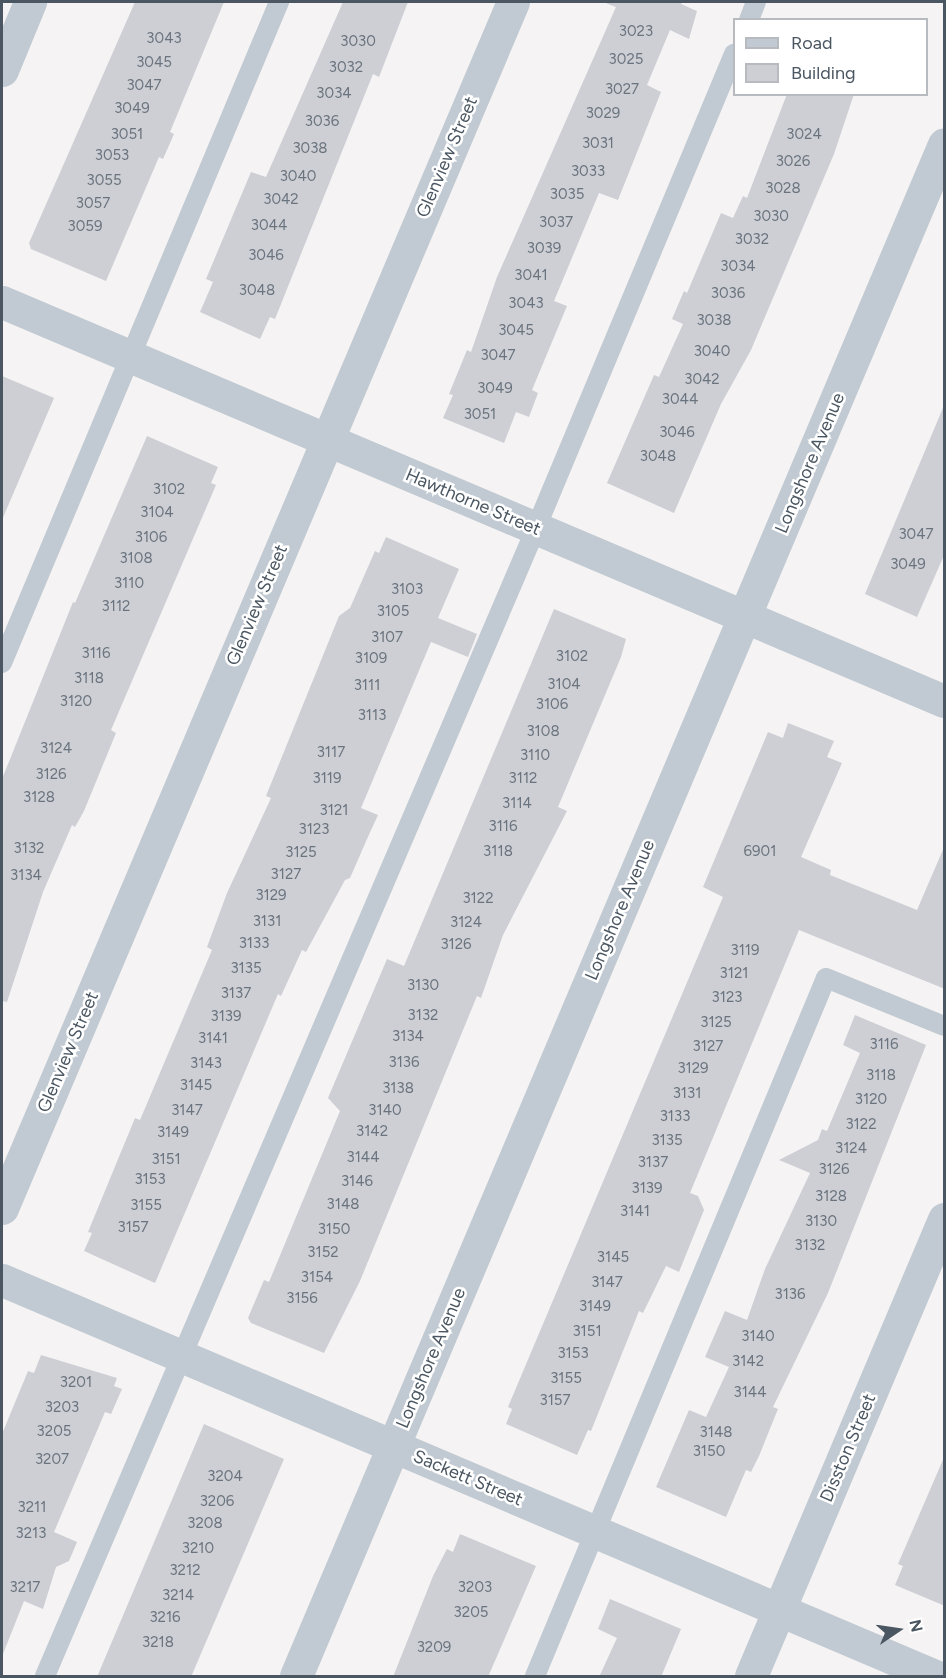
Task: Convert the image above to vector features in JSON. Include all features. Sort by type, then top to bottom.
[{"type":"street","points":[[2,70],[30,2]]},
{"type":"street","name":"Glenview Street","points":[[2,1208],[513,2]]},
{"type":"street","name":"Longshore Avenue","points":[[296,1677],[945,144]]},
{"type":"street","name":"Hawthorne Street","points":[[2,302],[945,701]]},
{"type":"street","name":"Disston Street","points":[[751,1677],[945,1219]]},
{"type":"street","name":"Sackett Street","points":[[2,1280],[935,1677]]},
{"type":"lane","points":[[2,663],[279,2]]},
{"type":"lane","points":[[750,18],[756,2]]},
{"type":"lane","points":[[45,1677],[536,528],[733,59]]},
{"type":"lane","points":[[535,1677],[826,978],[945,1026]]},
{"type":"building","points":[[135,2],[224,2],[170,132],[174,134],[163,159],[159,157],[106,281],[31,249],[29,243]]},
{"type":"building","points":[[343,2],[408,2],[379,77],[373,74],[275,319],[270,317],[260,339],[200,312],[213,282],[206,279],[251,172],[266,177]]},
{"type":"building","points":[[603,2],[682,2],[681,4],[697,11],[689,39],[670,30],[647,85],[661,92],[618,200],[599,193],[554,301],[567,306],[532,390],[538,393],[529,417],[516,412],[504,443],[443,418],[453,395],[449,394],[467,350],[471,352],[497,277],[616,7]]},
{"type":"building","points":[[786,96],[853,96],[834,154],[751,350],[721,404],[674,513],[607,483],[654,375],[659,377],[683,324],[672,319],[684,291],[687,293],[721,213],[733,218],[743,196],[747,198]]},
{"type":"building","points":[[2,376],[54,398],[2,520]]},
{"type":"building","points":[[945,403],[945,553],[917,617],[865,594]]},
{"type":"building","points":[[147,436],[218,467],[211,483],[216,485],[111,730],[116,733],[84,811],[75,827],[72,825],[43,892],[7,1002],[2,1001],[2,779],[73,602],[75,603]]},
{"type":"building","points":[[386,537],[459,569],[438,618],[477,634],[468,657],[431,642],[361,808],[378,815],[350,878],[345,880],[306,952],[302,950],[281,996],[278,994],[155,1283],[84,1251],[92,1233],[88,1232],[135,1118],[140,1120],[212,950],[207,947],[227,893],[271,798],[266,796],[339,616],[350,608],[375,551],[379,553]]},
{"type":"building","points":[[554,609],[626,639],[621,657],[558,807],[567,811],[503,935],[481,998],[477,996],[360,1281],[324,1353],[251,1323],[248,1318],[264,1280],[269,1282],[340,1111],[328,1098],[387,959],[404,966]]},
{"type":"building","points":[[788,723],[834,741],[827,757],[842,763],[801,857],[831,870],[830,875],[917,910],[945,845],[945,989],[799,930],[690,1193],[698,1196],[704,1210],[679,1272],[666,1266],[643,1313],[639,1311],[591,1431],[588,1430],[577,1455],[506,1424],[512,1409],[508,1407],[723,897],[703,887],[768,732],[783,738]]},
{"type":"building","points":[[855,1015],[926,1045],[828,1293],[773,1407],[778,1409],[759,1456],[751,1472],[746,1470],[726,1517],[656,1487],[689,1410],[706,1417],[729,1367],[705,1357],[725,1311],[747,1320],[765,1269],[810,1173],[779,1160],[818,1140],[822,1129],[827,1131],[860,1053],[843,1045]]},
{"type":"building","points":[[41,1355],[117,1378],[114,1386],[122,1389],[111,1414],[105,1412],[54,1532],[77,1542],[69,1561],[56,1567],[43,1609],[24,1601],[3,1654],[2,1434],[28,1371],[34,1373]]},
{"type":"building","points":[[204,1424],[284,1459],[191,1677],[97,1677]]},
{"type":"building","points":[[945,1455],[945,1606],[895,1585],[903,1566],[898,1564]]},
{"type":"building","points":[[460,1534],[536,1566],[488,1677],[393,1677],[433,1576],[447,1549],[453,1552]]},
{"type":"building","points":[[610,1599],[681,1629],[661,1677],[599,1677],[617,1638],[598,1629]]}]
